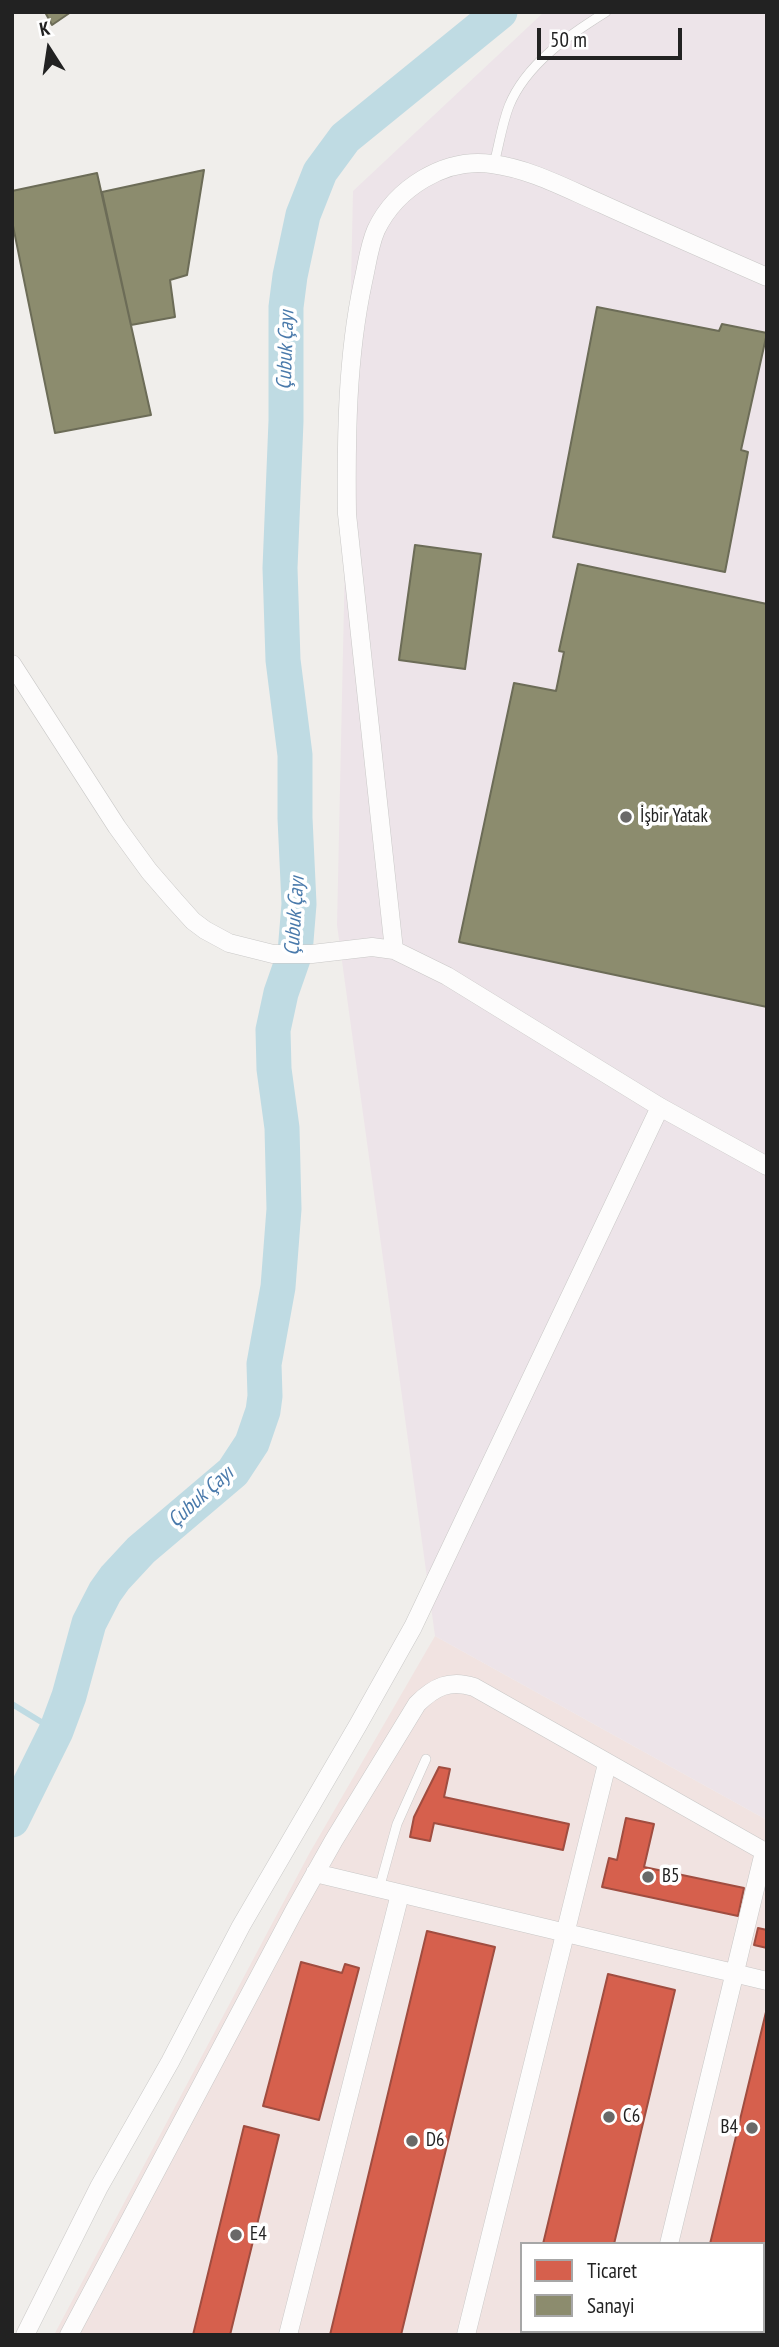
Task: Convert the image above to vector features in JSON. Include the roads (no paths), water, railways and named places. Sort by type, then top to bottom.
[{"type":"street","points":[[394,950],[347,514],[347,437],[355,322],[374,233],[398,199],[421,179],[475,162],[494,164],[538,177],[767,277]]},
{"type":"street","points":[[12,664],[117,827],[149,871],[193,921],[219,938],[273,954],[312,954],[372,947],[394,950],[447,976],[660,1107],[767,1166]]},
{"type":"street","points":[[25,2335],[99,2187],[170,2062],[241,1926],[413,1627],[660,1107]]},
{"type":"street","points":[[69,2335],[213,2060],[316,1873],[417,1704],[436,1688],[457,1683],[474,1687],[766,1853],[669,2242]]},
{"type":"street","points":[[466,2335],[607,1764]]},
{"type":"street","points":[[316,1873],[767,1981]]},
{"type":"street","points":[[288,2335],[400,1894]]},
{"type":"lane","points":[[494,164],[510,105],[522,84],[534,68],[569,34],[606,12]]},
{"type":"lane","points":[[379,1889],[397,1824],[426,1759]]},
{"type":"waterway","name":"Çubuk Çayı","points":[[12,1820],[56,1731],[69,1696],[89,1623],[105,1592],[141,1550],[233,1472],[252,1443],[263,1411],[264,1364],[278,1287],[284,1209],[282,1128],[274,1069],[273,1030],[281,993],[295,953],[299,904],[295,755],[283,660],[280,568],[286,421],[286,307],[303,215],[320,172],[345,138],[500,12]]},
{"type":"waterway","points":[[12,1704],[56,1731]]},
{"type":"place","name":"İşbir Yatak","points":[[626,817]]},
{"type":"place","name":"B5","points":[[648,1877]]},
{"type":"place","name":"C6","points":[[609,2117]]},
{"type":"place","name":"B4","points":[[752,2128]]},
{"type":"place","name":"D6","points":[[412,2141]]},
{"type":"place","name":"E4","points":[[236,2235]]}]
